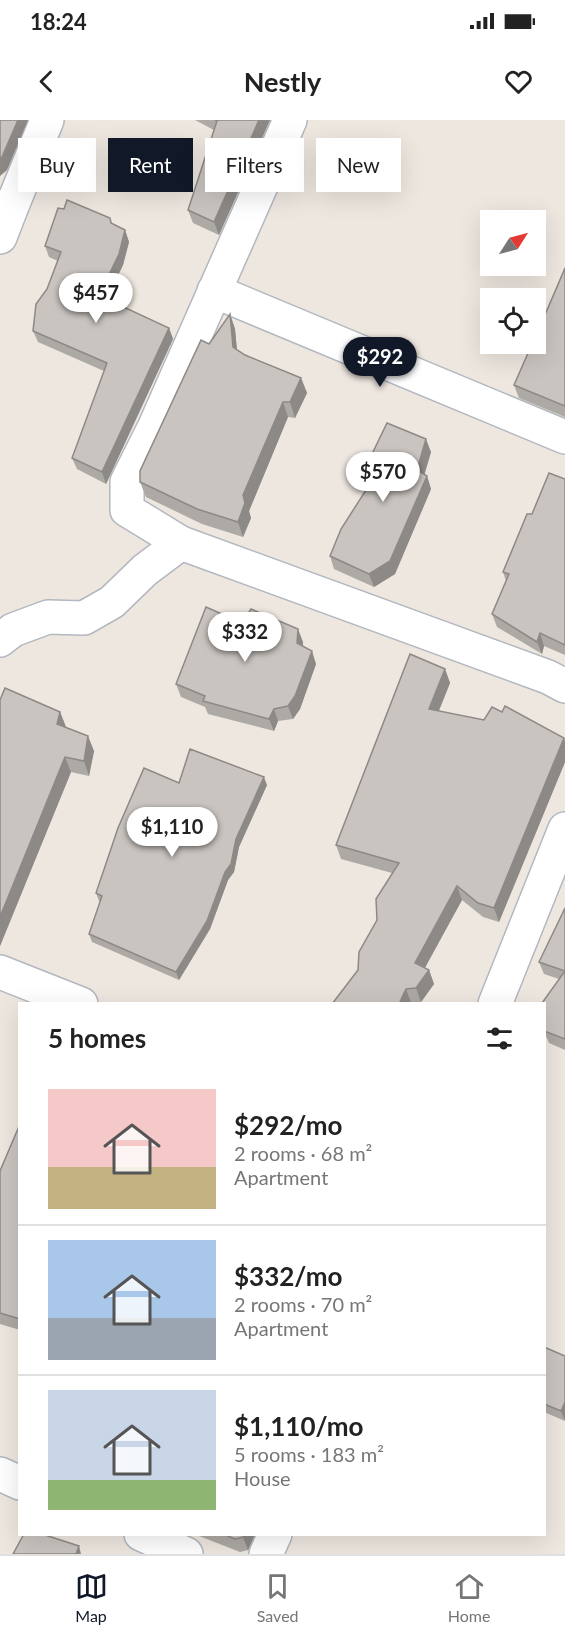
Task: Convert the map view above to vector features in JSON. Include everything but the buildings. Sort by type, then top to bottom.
[{"type":"street","points":[[3,218],[47,120]]},
{"type":"street","points":[[290,120],[155,426],[127,482],[127,510],[181,543],[548,677],[565,686]]},
{"type":"street","points":[[214,291],[565,438]]},
{"type":"street","points":[[0,640],[13,630],[48,617],[84,618],[112,602],[145,570],[181,543]]},
{"type":"street","points":[[496,1002],[565,829]]},
{"type":"street","points":[[0,972],[76,1002]]},
{"type":"street","points":[[0,1474],[18,1482]]},
{"type":"street","points":[[146,1536],[186,1554]]},
{"type":"street","points":[[266,1554],[274,1536]]}]
